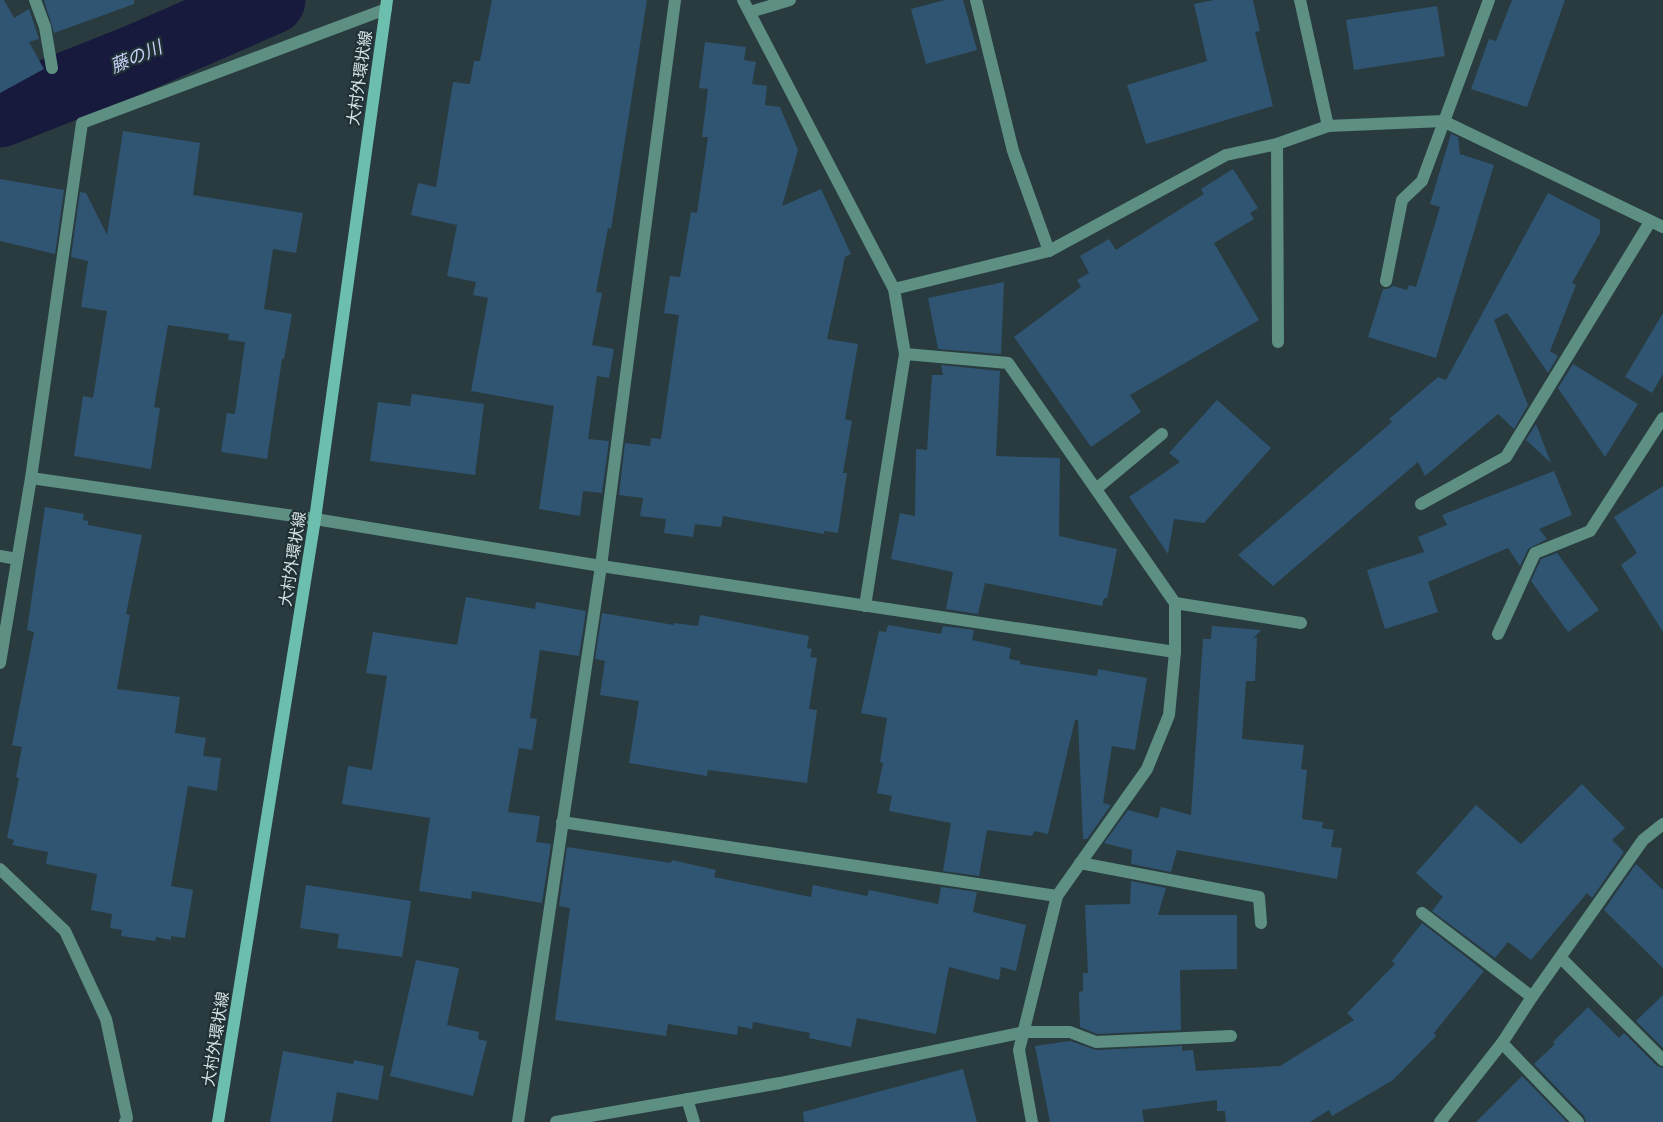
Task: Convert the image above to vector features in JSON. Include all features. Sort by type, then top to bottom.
[{"type":"main road","name":"大村外環状線","points":[[218,1122],[315,519],[386,4]]},
{"type":"street","points":[[35,0],[45,27],[52,68]]},
{"type":"street","points":[[518,1122],[601,566],[675,0]]},
{"type":"street","points":[[743,0],[894,289],[905,354],[865,606]]},
{"type":"street","points":[[750,12],[790,0]]},
{"type":"street","points":[[976,0],[1013,151],[1049,251]]},
{"type":"street","points":[[1300,0],[1328,126]]},
{"type":"street","points":[[1386,281],[1402,200],[1422,180],[1489,0]]},
{"type":"street","points":[[0,663],[31,478],[82,123],[386,4]]},
{"type":"street","points":[[894,289],[1049,251],[1226,154],[1276,144],[1328,126],[1443,122],[1663,227]]},
{"type":"street","points":[[1276,144],[1278,342]]},
{"type":"street","points":[[1421,504],[1506,457],[1650,222]]},
{"type":"street","points":[[905,354],[1008,363],[1175,603],[1175,652],[1169,715],[1147,769],[1057,896],[1019,1050],[1032,1122]]},
{"type":"street","points":[[1498,634],[1535,553],[1590,531],[1663,418]]},
{"type":"street","points":[[1096,489],[1162,434]]},
{"type":"street","points":[[31,478],[315,519],[601,566],[1175,652]]},
{"type":"street","points":[[0,556],[17,559]]},
{"type":"street","points":[[1175,603],[1301,623]]},
{"type":"street","points":[[562,822],[1057,896]]},
{"type":"street","points":[[1442,1121],[1502,1043],[1643,840],[1663,824]]},
{"type":"street","points":[[1080,863],[1260,897],[1261,923]]},
{"type":"street","points":[[0,869],[65,930],[106,1019],[127,1118],[125,1122]]},
{"type":"street","points":[[1422,913],[1532,997]]},
{"type":"street","points":[[1561,958],[1663,1060]]},
{"type":"street","points":[[556,1122],[780,1083],[1024,1032],[1070,1032],[1096,1042],[1231,1036]]},
{"type":"street","points":[[1502,1043],[1578,1122]]},
{"type":"street","points":[[687,1099],[694,1122]]},
{"type":"building","points":[[0,0],[4,0],[14,18],[29,9],[39,39],[29,42],[44,69],[0,93]]},
{"type":"building","points":[[44,0],[134,0],[134,4],[54,33]]},
{"type":"building","points":[[492,0],[647,0],[611,229],[608,228],[596,292],[602,293],[592,345],[614,349],[609,378],[597,376],[588,439],[609,441],[602,493],[583,491],[580,516],[539,509],[554,406],[471,391],[488,298],[473,295],[476,282],[447,276],[457,225],[411,215],[418,183],[436,187],[453,82],[470,84],[474,61],[480,61]]},
{"type":"building","points":[[945,0],[963,0],[977,50],[926,64],[911,9]]},
{"type":"building","points":[[1214,0],[1253,0],[1260,31],[1255,32],[1273,106],[1146,144],[1127,85],[1207,61],[1194,4]]},
{"type":"building","points":[[1512,0],[1565,0],[1527,107],[1471,89],[1489,39],[1496,41]]},
{"type":"building","points":[[1437,6],[1445,56],[1354,70],[1346,20]]},
{"type":"building","points":[[705,42],[746,47],[744,60],[756,62],[752,84],[767,86],[765,105],[780,107],[798,150],[782,206],[821,189],[851,254],[845,257],[827,339],[858,344],[845,419],[852,421],[843,473],[847,473],[838,533],[824,531],[824,534],[723,516],[721,527],[695,524],[693,537],[664,533],[666,519],[640,516],[643,498],[619,495],[625,443],[650,446],[651,438],[661,439],[679,315],[664,313],[670,276],[680,277],[691,212],[697,213],[708,137],[702,137],[708,89],[699,88]]},
{"type":"building","points":[[123,131],[200,143],[193,195],[303,213],[296,253],[273,249],[264,309],[292,314],[284,359],[282,359],[267,459],[221,452],[227,413],[235,414],[245,342],[228,340],[229,334],[168,325],[154,407],[160,408],[151,469],[74,456],[83,396],[93,398],[107,311],[81,307],[88,261],[71,257],[80,192],[86,193],[107,235]]},
{"type":"building","points":[[1451,134],[1458,137],[1460,154],[1494,165],[1436,358],[1368,337],[1383,289],[1393,286],[1407,290],[1409,285],[1416,287],[1440,207],[1430,204]]},
{"type":"building","points":[[1233,169],[1258,208],[1250,213],[1254,219],[1214,243],[1259,320],[1130,395],[1141,412],[1091,447],[1014,337],[1081,287],[1077,280],[1089,273],[1080,256],[1109,239],[1116,250],[1204,194],[1201,189]]},
{"type":"building","points":[[0,179],[64,190],[55,254],[0,241]]},
{"type":"building","points":[[1548,193],[1600,220],[1600,233],[1572,283],[1576,285],[1550,351],[1558,356],[1548,373],[1507,313],[1494,320],[1528,405],[1514,429],[1498,414],[1425,476],[1418,462],[1273,586],[1238,555],[1392,422],[1389,419],[1438,377],[1446,380]]},
{"type":"building","points":[[1004,282],[1001,354],[938,349],[928,298]]},
{"type":"building","points":[[1663,313],[1663,374],[1652,393],[1625,377]]},
{"type":"building","points":[[1573,364],[1638,404],[1605,457],[1558,388]]},
{"type":"building","points":[[941,365],[1000,371],[996,456],[1060,458],[1059,536],[1117,549],[1107,598],[1104,598],[1102,606],[985,583],[978,614],[946,609],[953,572],[891,559],[900,513],[915,516],[916,449],[927,450],[932,375],[943,375]]},
{"type":"building","points":[[412,394],[484,404],[475,475],[370,461],[378,402],[410,406]]},
{"type":"building","points":[[1217,400],[1271,448],[1204,523],[1174,519],[1168,554],[1129,497],[1180,462],[1169,453]]},
{"type":"building","points":[[1536,424],[1551,463],[1526,440]]},
{"type":"building","points":[[1554,471],[1572,515],[1539,529],[1547,539],[1528,549],[1520,566],[1508,548],[1428,582],[1438,612],[1385,629],[1367,570],[1424,552],[1418,537],[1447,525],[1442,515]]},
{"type":"building","points":[[1663,486],[1663,632],[1621,565],[1637,553],[1614,517]]},
{"type":"building","points":[[45,507],[84,514],[83,520],[88,521],[88,525],[142,535],[126,614],[130,615],[117,689],[180,697],[175,733],[206,738],[203,756],[221,758],[217,791],[188,786],[171,886],[193,890],[185,938],[171,936],[171,940],[156,937],[155,941],[121,936],[122,930],[110,928],[112,914],[91,910],[97,874],[46,864],[48,852],[12,845],[14,840],[7,838],[19,778],[16,777],[22,747],[12,745],[34,632],[27,630]]},
{"type":"building","points":[[1557,553],[1599,610],[1568,632],[1531,581],[1541,559]]},
{"type":"building","points":[[466,597],[535,609],[536,602],[586,611],[579,656],[540,650],[530,718],[537,719],[532,750],[519,748],[508,812],[540,816],[536,842],[551,844],[542,903],[472,891],[471,899],[419,891],[430,818],[342,804],[348,766],[372,770],[387,676],[366,673],[373,632],[457,645]]},
{"type":"building","points":[[602,613],[674,625],[674,623],[698,626],[700,615],[809,636],[807,648],[812,649],[810,657],[817,658],[809,709],[817,710],[807,783],[708,770],[707,776],[629,763],[639,701],[600,695],[605,661],[595,659]]},
{"type":"building","points":[[888,625],[941,634],[943,626],[974,630],[972,640],[1011,648],[1009,659],[1020,661],[1020,664],[1097,676],[1098,669],[1147,678],[1135,750],[1112,746],[1103,803],[1111,805],[1087,839],[1083,839],[1078,720],[1075,720],[1048,834],[1034,831],[1032,836],[987,830],[979,876],[943,871],[951,823],[889,811],[892,796],[877,793],[883,763],[880,762],[887,718],[861,713],[879,631],[886,632]]},
{"type":"building","points":[[1212,626],[1261,630],[1253,639],[1257,637],[1255,681],[1246,681],[1242,739],[1304,745],[1301,769],[1307,770],[1302,819],[1323,822],[1322,828],[1334,830],[1331,847],[1342,848],[1337,879],[1177,850],[1171,872],[1131,864],[1132,850],[1104,843],[1128,810],[1158,818],[1161,807],[1191,815],[1203,639],[1211,639]]},
{"type":"building","points":[[1582,784],[1625,828],[1612,840],[1624,852],[1592,898],[1587,893],[1531,960],[1508,942],[1495,958],[1432,911],[1443,897],[1416,873],[1476,805],[1521,844]]},
{"type":"building","points":[[567,847],[671,863],[672,860],[716,870],[714,877],[811,897],[813,885],[867,896],[869,890],[938,904],[941,887],[977,892],[973,912],[1026,925],[1016,971],[1001,967],[999,980],[949,967],[936,1034],[857,1018],[851,1047],[809,1038],[810,1033],[753,1022],[752,1029],[738,1026],[737,1035],[668,1024],[666,1036],[555,1020],[570,908],[559,906]]},
{"type":"building","points":[[1636,864],[1663,890],[1663,968],[1604,910]]},
{"type":"building","points":[[1131,881],[1166,888],[1158,915],[1237,915],[1237,969],[1180,970],[1181,1030],[1097,1034],[1080,1027],[1079,992],[1083,991],[1083,973],[1088,973],[1085,905],[1130,904]]},
{"type":"building","points":[[306,885],[411,901],[402,957],[337,948],[339,934],[300,928]]},
{"type":"building","points":[[1422,923],[1484,971],[1434,1033],[1436,1036],[1393,1080],[1332,1116],[1329,1110],[1310,1122],[1226,1122],[1225,1111],[1217,1111],[1217,1100],[1142,1110],[1144,1122],[1050,1122],[1035,1046],[1070,1041],[1096,1050],[1182,1046],[1182,1051],[1193,1050],[1196,1071],[1280,1066],[1354,1020],[1347,1013],[1395,964],[1392,961]]},
{"type":"building","points":[[416,960],[459,968],[447,1025],[479,1032],[478,1039],[487,1041],[473,1096],[390,1076]]},
{"type":"building","points":[[1663,995],[1663,1048],[1636,1021]]},
{"type":"building","points":[[1588,1007],[1619,1038],[1624,1033],[1657,1066],[1663,1068],[1663,1122],[1586,1122],[1584,1116],[1534,1064]]},
{"type":"building","points":[[283,1051],[353,1064],[354,1060],[384,1066],[378,1100],[337,1092],[332,1122],[270,1122]]},
{"type":"building","points":[[963,1069],[977,1122],[804,1122],[803,1112]]},
{"type":"building","points":[[1522,1076],[1567,1122],[1476,1122]]},
{"type":"waterway","name":"藤の川","points":[[0,113],[136,59],[271,0]]}]
